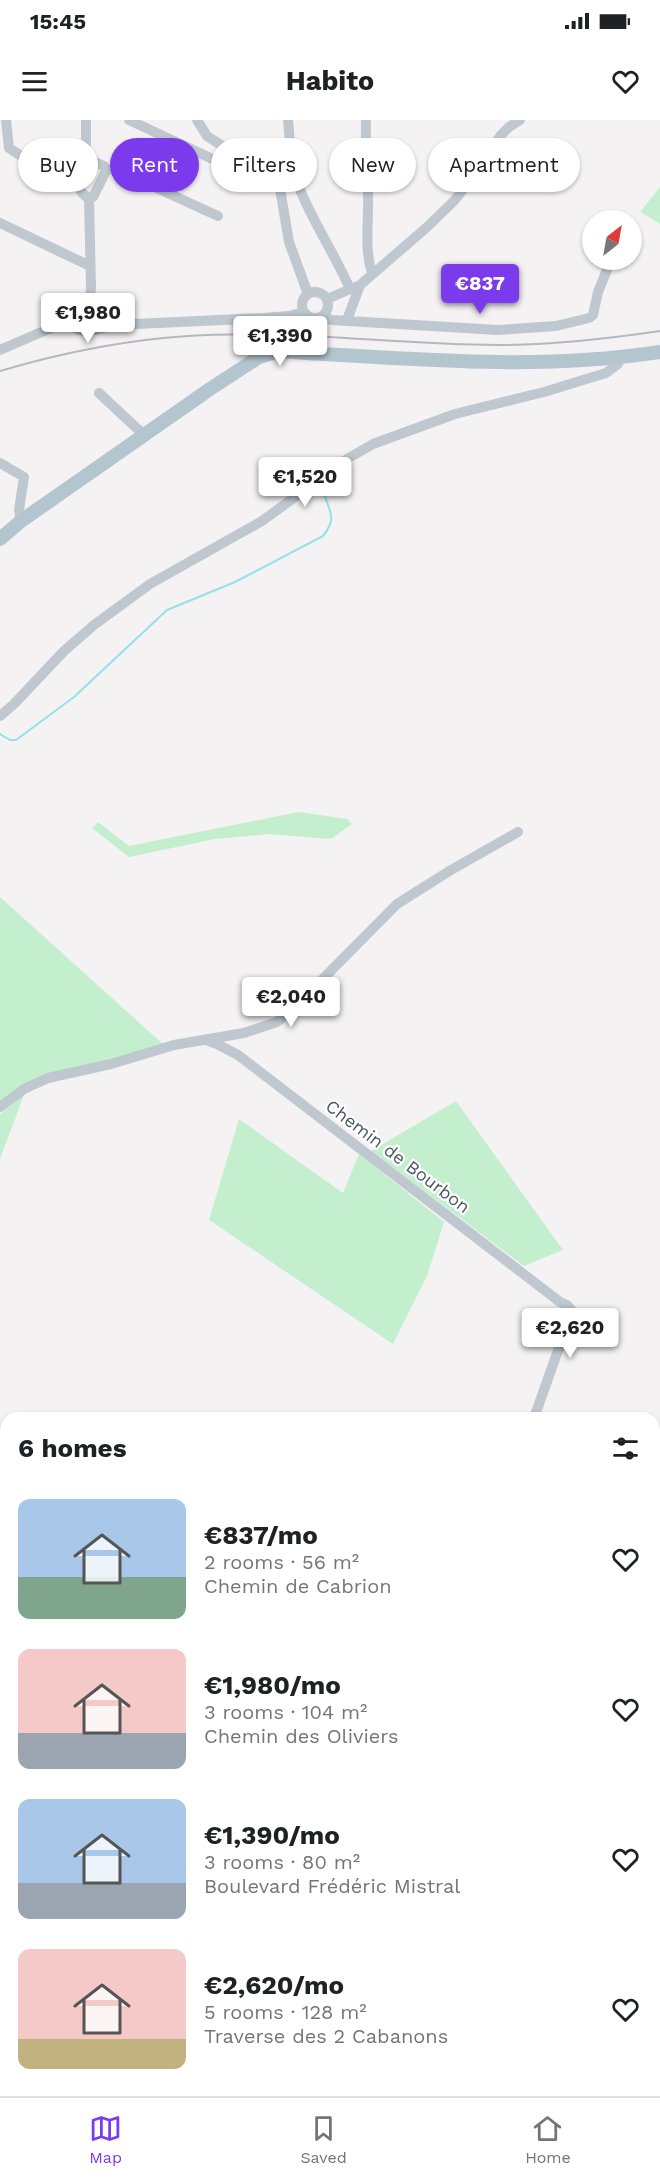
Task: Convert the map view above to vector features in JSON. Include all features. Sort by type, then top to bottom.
[{"type":"main road","points":[[0,539],[21,521],[241,368],[259,357],[279,351],[485,362],[605,360],[660,352]]},
{"type":"street","points":[[6,120],[4,142],[18,155]]},
{"type":"street","points":[[86,120],[86,138]]},
{"type":"street","points":[[129,120],[211,159]]},
{"type":"street","points":[[197,120],[207,136],[221,145],[261,162],[278,177],[289,242],[308,294]]},
{"type":"street","points":[[288,120],[296,178],[316,224],[355,287],[347,320]]},
{"type":"street","points":[[366,120],[368,261],[372,273]]},
{"type":"street","points":[[327,299],[355,287],[426,228],[454,201],[501,135],[520,120]]},
{"type":"street","points":[[98,163],[105,169],[124,172],[218,216]]},
{"type":"street","points":[[89,198],[97,192],[105,177],[105,169]]},
{"type":"street","points":[[82,192],[89,198]]},
{"type":"street","points":[[88,319],[91,287],[89,198]]},
{"type":"street","points":[[0,223],[90,266]]},
{"type":"street","points":[[0,350],[74,318],[114,325],[264,318],[304,312],[313,318],[323,316],[331,320],[498,330],[556,326],[593,315],[598,292],[607,270]]},
{"type":"street","points":[[304,312],[303,302],[308,294],[318,292],[327,299],[328,310],[323,316]]},
{"type":"street","points":[[60,323],[80,330],[102,329],[114,325]]},
{"type":"street","points":[[0,716],[64,651],[94,625],[150,584],[262,521],[347,459],[373,444],[455,414],[544,392],[606,373],[618,364],[620,358]]},
{"type":"street","points":[[99,393],[144,435]]},
{"type":"street","points":[[0,463],[24,477],[19,510],[21,521]]},
{"type":"street","points":[[0,1107],[24,1089],[48,1078],[111,1064],[174,1045],[244,1033],[277,1022],[295,1007],[397,904],[518,832]]},
{"type":"street","name":"Chemin de Bourbon","points":[[204,1040],[238,1055],[560,1302],[567,1305],[572,1311],[536,1412]]},
{"type":"green space","points":[[660,187],[660,224],[642,213],[642,210]]},
{"type":"green space","points":[[299,812],[347,819],[352,824],[331,839],[269,834],[215,839],[129,857],[92,828],[98,822],[129,846]]},
{"type":"green space","points":[[0,897],[164,1045],[32,1080],[0,1105]]},
{"type":"green space","points":[[24,1095],[0,1159],[0,1114]]},
{"type":"green space","points":[[456,1101],[563,1250],[524,1266],[371,1151]]},
{"type":"green space","points":[[239,1119],[343,1193],[359,1154],[444,1222],[427,1276],[393,1344],[209,1220]]},
{"type":"waterway","points":[[0,734],[10,740],[16,740],[74,697],[167,610],[235,582],[323,536],[331,523],[323,487]]},
{"type":"railway","points":[[0,371],[93,348],[188,336],[265,334],[497,345],[579,341],[660,331]]}]
